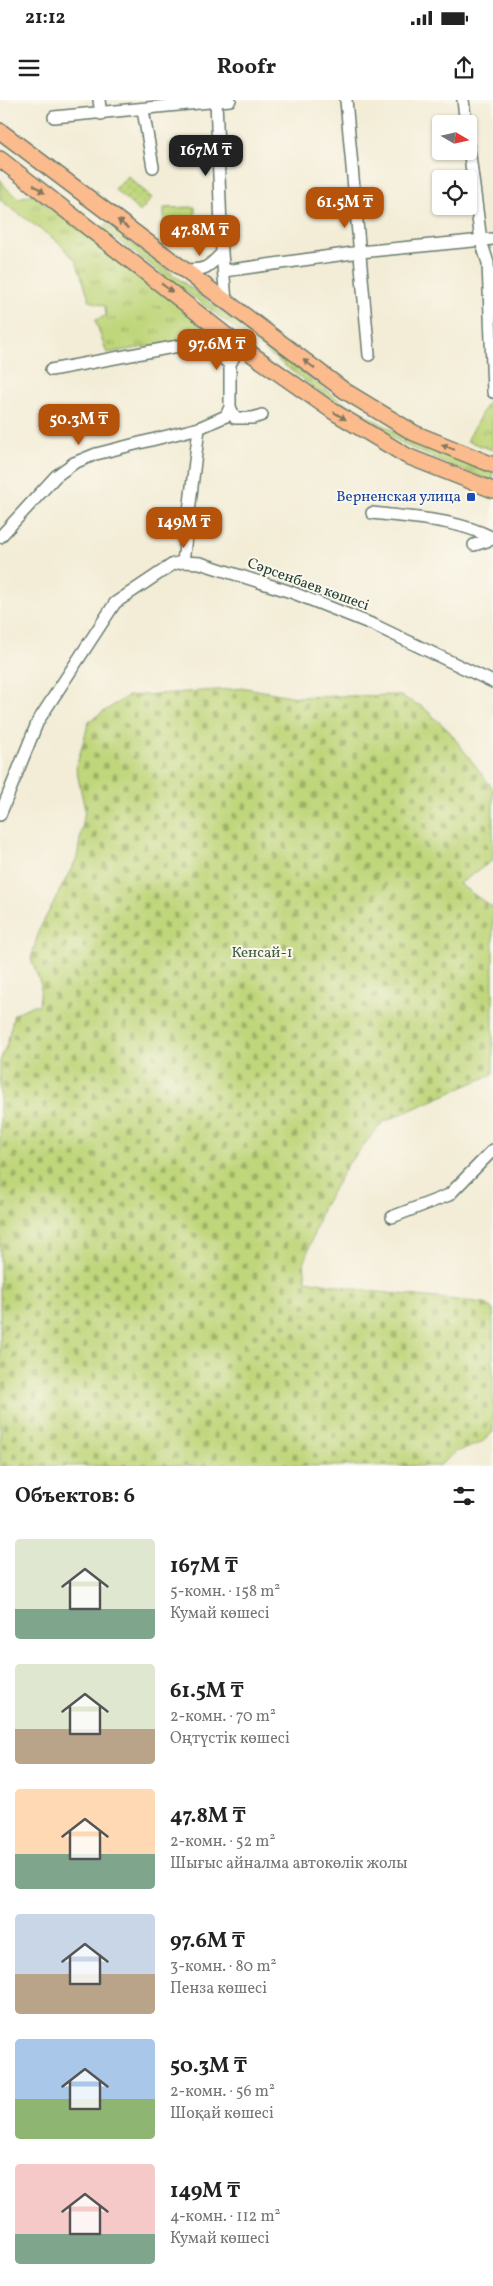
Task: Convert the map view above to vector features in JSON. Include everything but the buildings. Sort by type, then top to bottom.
[{"type":"main road","points":[[0,131],[345,391],[414,433],[493,465]]},
{"type":"main road","points":[[0,159],[240,346],[334,412],[407,456],[493,490]]},
{"type":"street","points":[[99,100],[101,114]]},
{"type":"street","points":[[54,117],[143,110],[230,100]]},
{"type":"street","points":[[346,100],[369,355]]},
{"type":"street","points":[[462,100],[464,115]]},
{"type":"street","points":[[216,101],[222,253],[226,302]]},
{"type":"street","points":[[143,110],[153,167]]},
{"type":"street","points":[[471,160],[481,241],[488,262],[493,392]]},
{"type":"street","points":[[224,271],[360,252],[493,239]]},
{"type":"street","points":[[182,270],[208,268],[222,253]]},
{"type":"street","points":[[51,370],[200,342],[230,364]]},
{"type":"street","points":[[0,537],[56,476],[74,463],[96,454],[199,428],[226,416],[230,407],[230,364],[240,346]]},
{"type":"street","points":[[230,407],[235,418],[253,418],[262,415]]},
{"type":"street","points":[[0,815],[38,721],[115,603],[173,564],[183,562],[199,428]]},
{"type":"street","points":[[372,513],[452,523],[476,529],[493,538]]},
{"type":"street","points":[[474,545],[493,538]]},
{"type":"street","name":"Сәрсенбаев көшесі","points":[[183,562],[200,563],[291,592],[374,625],[493,682]]},
{"type":"street","points":[[392,1217],[449,1195],[493,1150]]},
{"type":"green space","points":[[128,176],[152,198],[140,212],[114,189]]},
{"type":"green space","points":[[0,179],[7,189],[19,198],[32,194],[210,330],[219,341],[218,344],[214,344],[200,335],[189,340],[107,353],[95,320],[106,316],[105,306],[90,301],[76,261],[58,242],[0,200]]},
{"type":"green space","points":[[195,207],[195,226],[164,227],[164,208]]},
{"type":"green space","points":[[106,224],[339,400],[410,440],[450,458],[493,473],[493,481],[447,464],[407,446],[336,404],[103,229]]},
{"type":"green space","points":[[493,392],[493,450],[467,441]]},
{"type":"green space","name":"Кенсай-1","points":[[246,688],[296,697],[398,695],[423,707],[449,731],[493,789],[493,860],[459,884],[493,908],[493,1074],[383,1122],[348,1164],[322,1209],[304,1263],[306,1280],[369,1291],[485,1303],[493,1310],[493,1432],[481,1443],[456,1452],[439,1466],[0,1466],[0,1061],[7,1044],[14,1014],[33,1005],[39,1005],[41,985],[31,959],[39,930],[77,858],[85,810],[76,768],[89,721],[128,696]]},
{"type":"place","name":"Верненская улица","points":[[471,497]]}]
